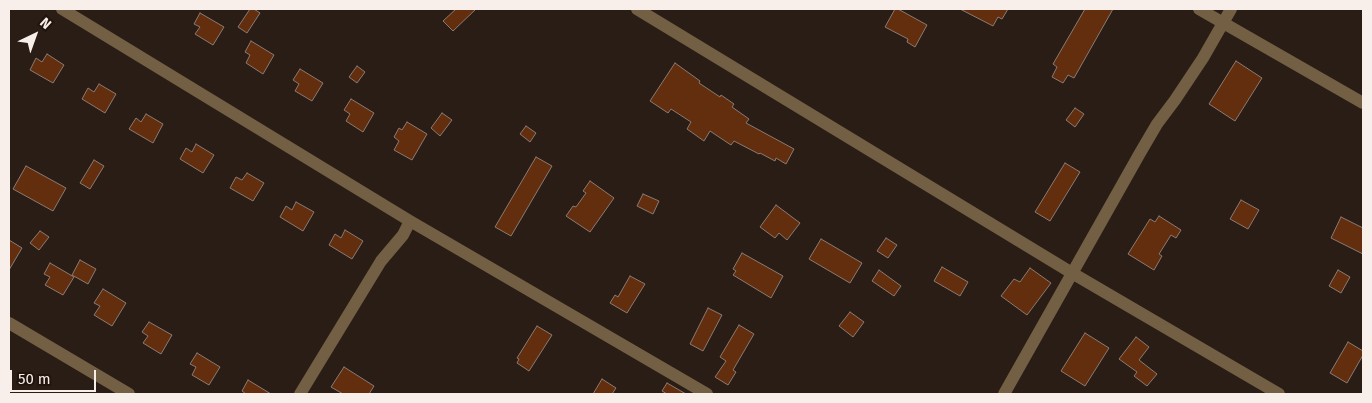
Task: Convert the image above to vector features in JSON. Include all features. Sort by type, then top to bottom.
[{"type":"street","points":[[62,9],[410,221],[707,394]]},
{"type":"street","points":[[637,9],[1072,273],[1279,394]]},
{"type":"street","points":[[1199,9],[1363,103]]},
{"type":"street","points":[[1004,394],[1157,124],[1175,100],[1232,9]]},
{"type":"street","points":[[300,394],[381,261],[403,235],[410,221]]},
{"type":"street","points":[[9,323],[129,394]]},
{"type":"building","points":[[250,9],[260,13],[247,33],[238,27]]},
{"type":"building","points":[[456,9],[476,9],[453,31],[443,21]]},
{"type":"building","points":[[895,9],[927,25],[915,47],[907,42],[908,39],[885,27]]},
{"type":"building","points":[[960,9],[1008,9],[1002,19],[998,17],[993,26]]},
{"type":"building","points":[[1085,9],[1113,9],[1074,78],[1068,75],[1063,83],[1052,77],[1057,67],[1053,64]]},
{"type":"building","points":[[200,13],[224,27],[213,45],[195,34],[200,27],[194,24]]},
{"type":"building","points":[[251,41],[274,55],[263,74],[246,63],[250,55],[245,52]]},
{"type":"building","points":[[47,54],[64,65],[53,83],[30,70],[36,58],[42,62]]},
{"type":"building","points":[[1236,61],[1262,78],[1235,121],[1209,104]]},
{"type":"building","points":[[675,63],[700,81],[699,83],[734,104],[732,107],[749,119],[746,123],[794,149],[786,164],[776,158],[775,161],[759,154],[734,141],[731,145],[710,131],[704,141],[687,129],[691,122],[671,109],[668,113],[650,101]]},
{"type":"building","points":[[357,66],[365,72],[357,83],[349,77]]},
{"type":"building","points":[[300,69],[323,83],[312,101],[295,91],[299,84],[293,80]]},
{"type":"building","points":[[99,84],[116,94],[105,113],[82,99],[88,88],[94,92]]},
{"type":"building","points":[[351,99],[374,113],[363,132],[346,121],[350,114],[344,110]]},
{"type":"building","points":[[1075,108],[1084,114],[1075,127],[1066,120]]},
{"type":"building","points":[[442,113],[452,120],[440,136],[431,128]]},
{"type":"building","points":[[146,114],[163,124],[153,143],[129,129],[136,118],[141,122]]},
{"type":"building","points":[[407,122],[427,134],[412,160],[394,150],[399,141],[394,137],[399,128],[402,130]]},
{"type":"building","points":[[526,126],[536,133],[530,142],[520,134]]},
{"type":"building","points":[[196,144],[214,155],[203,173],[180,159],[186,148],[192,152]]},
{"type":"building","points":[[536,157],[552,166],[511,236],[495,227]]},
{"type":"building","points":[[94,160],[104,166],[90,189],[80,183]]},
{"type":"building","points":[[1065,163],[1080,172],[1050,221],[1035,212]]},
{"type":"building","points":[[26,166],[66,188],[53,211],[13,189]]},
{"type":"building","points":[[247,173],[264,183],[253,201],[230,188],[236,177],[242,180]]},
{"type":"building","points":[[590,181],[614,198],[590,232],[566,216],[573,206],[576,207],[586,193],[583,191]]},
{"type":"building","points":[[643,194],[659,201],[653,214],[637,206]]},
{"type":"building","points":[[1241,200],[1259,210],[1248,229],[1230,219]]},
{"type":"building","points":[[296,202],[314,212],[303,231],[280,217],[286,206],[292,210]]},
{"type":"building","points":[[776,205],[800,223],[787,240],[779,233],[775,238],[760,227]]},
{"type":"building","points":[[1159,216],[1181,230],[1176,238],[1171,235],[1159,254],[1162,256],[1154,270],[1128,254],[1150,219],[1155,222]]},
{"type":"building","points":[[1341,217],[1363,228],[1363,254],[1331,238]]},
{"type":"building","points":[[345,230],[363,241],[352,259],[329,245],[335,234],[341,238]]},
{"type":"building","points":[[40,231],[49,237],[39,250],[30,243]]},
{"type":"building","points":[[886,238],[897,245],[888,258],[877,251]]},
{"type":"building","points":[[821,239],[862,263],[850,283],[809,259]]},
{"type":"building","points":[[9,240],[22,248],[9,270]]},
{"type":"building","points":[[742,253],[783,276],[771,298],[733,275],[736,271],[733,269]]},
{"type":"building","points":[[80,260],[96,269],[88,284],[72,275]]},
{"type":"building","points":[[50,263],[74,277],[63,295],[45,285],[50,277],[44,274]]},
{"type":"building","points":[[942,267],[968,282],[960,296],[934,281]]},
{"type":"building","points":[[1030,268],[1051,283],[1027,315],[1001,296],[1014,279],[1020,282]]},
{"type":"building","points":[[879,270],[901,286],[894,296],[872,281]]},
{"type":"building","points":[[1338,270],[1350,277],[1341,293],[1329,286]]},
{"type":"building","points":[[630,276],[645,284],[627,313],[610,303],[615,295],[618,297]]},
{"type":"building","points":[[103,289],[126,303],[112,326],[94,315],[100,306],[94,303]]},
{"type":"building","points":[[708,308],[722,315],[703,351],[690,344]]},
{"type":"building","points":[[850,312],[864,322],[853,337],[839,326]]},
{"type":"building","points":[[149,322],[172,335],[161,354],[143,343],[148,336],[142,332]]},
{"type":"building","points":[[739,325],[754,334],[733,370],[736,372],[728,385],[715,377],[726,361],[720,357]]},
{"type":"building","points":[[537,326],[552,335],[529,371],[517,363],[519,359],[517,358]]},
{"type":"building","points":[[1085,333],[1109,348],[1085,386],[1061,371]]},
{"type":"building","points":[[1136,337],[1149,347],[1139,360],[1157,374],[1147,386],[1134,376],[1137,372],[1119,359]]},
{"type":"building","points":[[1348,342],[1363,351],[1363,355],[1347,383],[1330,373]]},
{"type":"building","points":[[197,353],[220,367],[209,385],[192,375],[196,367],[190,364]]},
{"type":"building","points":[[344,367],[374,386],[369,394],[343,394],[331,387]]},
{"type":"building","points":[[602,379],[616,388],[612,394],[593,394]]},
{"type":"building","points":[[248,380],[271,394],[246,394],[242,391]]},
{"type":"building","points":[[667,383],[686,394],[667,394],[662,391]]}]
